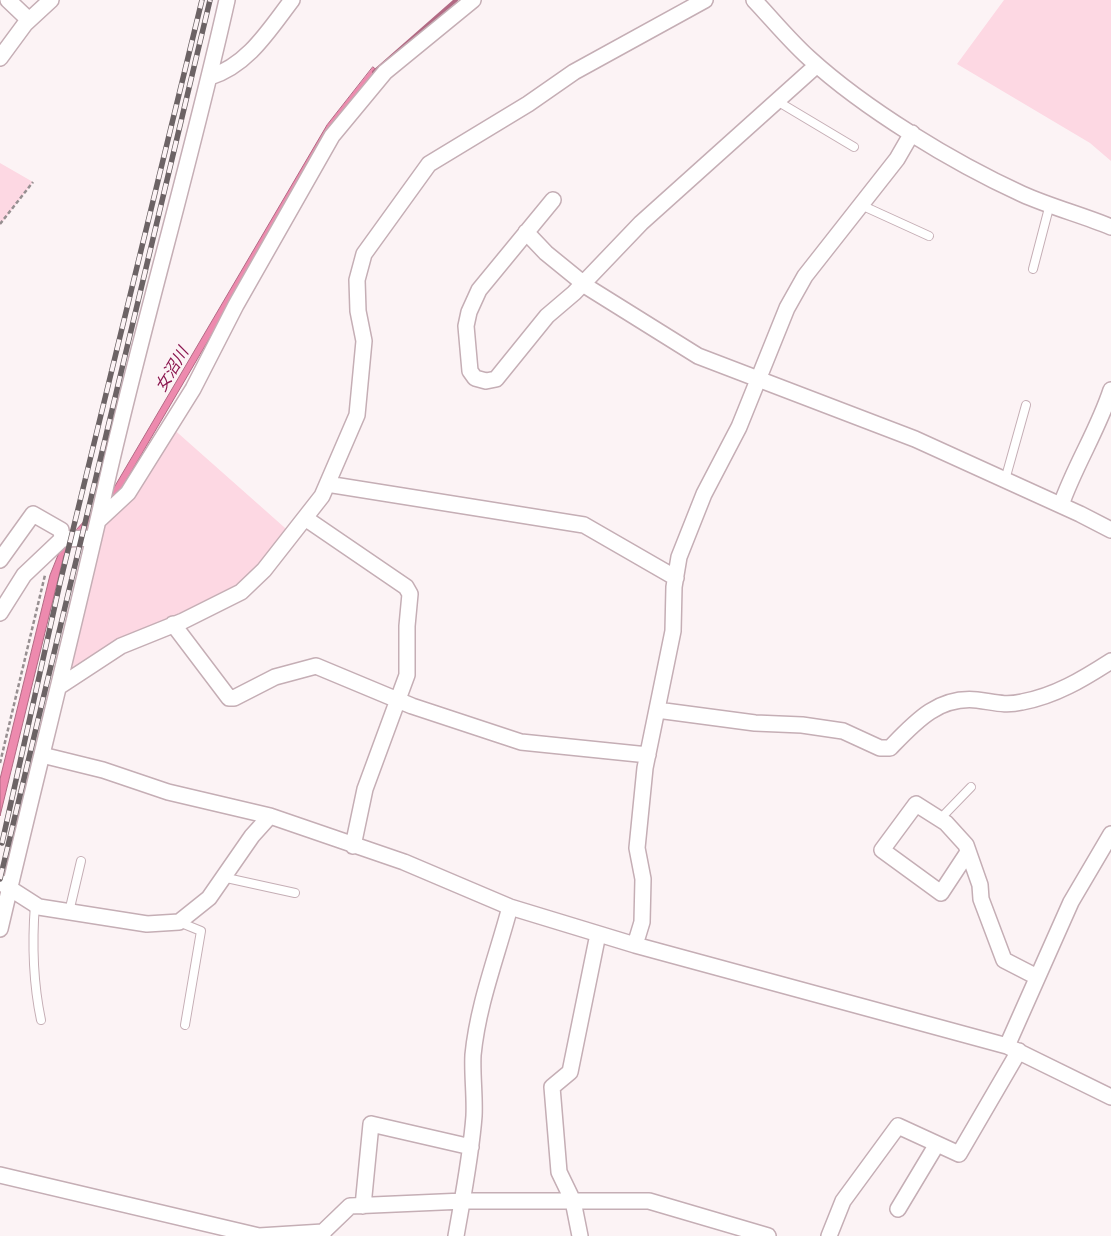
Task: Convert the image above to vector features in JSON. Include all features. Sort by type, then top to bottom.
[{"type":"street","points":[[8,0],[29,20]]},
{"type":"street","points":[[0,58],[29,20],[51,0]]},
{"type":"street","points":[[0,929],[5,885],[60,686],[103,496],[210,77],[227,0]]},
{"type":"street","points":[[210,77],[227,72],[246,57],[292,0]]},
{"type":"street","points":[[99,520],[128,493],[193,389],[236,305],[332,136],[385,72],[473,0]]},
{"type":"street","points":[[60,686],[121,646],[241,592],[264,570],[322,496],[357,415],[364,340],[358,311],[357,280],[364,254],[428,164],[528,104],[574,72],[705,0]]},
{"type":"street","points":[[754,0],[817,65],[845,88],[912,133],[1000,184],[1111,227]]},
{"type":"street","points":[[553,200],[479,290],[469,312],[467,335],[470,371],[474,378],[486,381],[496,379],[547,316],[584,283],[641,223],[817,65]]},
{"type":"street","points":[[635,945],[642,922],[643,879],[637,848],[648,755],[673,631],[679,556],[690,526],[739,427],[787,308],[805,276],[897,158],[912,133]]},
{"type":"street","points":[[526,232],[546,253],[584,283],[698,356],[915,439],[1061,505],[1111,530]]},
{"type":"street","points":[[1061,505],[1071,476],[1092,437],[1111,390]]},
{"type":"street","points":[[327,484],[584,525],[676,578]]},
{"type":"street","points":[[0,560],[33,514],[61,530],[63,539]]},
{"type":"street","points":[[305,518],[406,587],[410,594],[407,626],[407,675],[365,789],[353,846]]},
{"type":"street","points":[[0,613],[24,575],[63,539],[94,538]]},
{"type":"street","points":[[173,624],[230,698],[234,698],[274,677],[316,666],[398,700],[521,742],[648,755]]},
{"type":"street","points":[[657,710],[755,723],[802,725],[843,731],[880,748],[890,748],[935,707],[958,701],[977,700],[998,705],[1022,702],[1050,694],[1090,676],[1111,661]]},
{"type":"street","points":[[42,755],[103,770],[168,792],[270,816],[404,862],[510,907],[598,934],[1013,1048],[1111,1097]]},
{"type":"street","points":[[968,852],[941,893],[882,850],[916,804],[940,819],[966,845],[980,885],[981,899],[1004,960],[1037,977]]},
{"type":"street","points":[[5,885],[35,904],[69,912],[148,924],[179,922],[209,898],[222,877],[270,816]]},
{"type":"street","points":[[829,1236],[843,1201],[898,1126],[959,1154],[1013,1048],[1037,977],[1071,902],[1107,849],[1111,834]]},
{"type":"street","points":[[456,1236],[464,1201],[471,1147],[474,1114],[473,1055],[482,1002],[510,907]]},
{"type":"street","points":[[580,1236],[572,1201],[559,1172],[552,1087],[570,1072],[598,934]]},
{"type":"street","points":[[363,1206],[371,1124],[471,1147]]},
{"type":"street","points":[[898,1209],[937,1144]]},
{"type":"street","points":[[0,1175],[259,1236],[323,1234],[350,1206],[464,1201],[649,1201],[768,1236]]},
{"type":"lane","points":[[777,101],[854,147]]},
{"type":"lane","points":[[1033,270],[1050,204]]},
{"type":"lane","points":[[861,205],[928,236]]},
{"type":"lane","points":[[1005,480],[1026,405]]},
{"type":"lane","points":[[940,819],[971,787]]},
{"type":"lane","points":[[69,912],[81,861]]},
{"type":"lane","points":[[222,877],[295,893]]},
{"type":"lane","points":[[35,904],[32,937],[36,994],[41,1020]]},
{"type":"lane","points":[[179,922],[201,931],[185,1025]]},
{"type":"path","points":[[0,224],[33,182]]},
{"type":"path","points":[[0,763],[45,574],[45,555]]},
{"type":"shaded area","points":[[1004,0],[1111,0],[1111,161],[1090,143],[957,64]]},
{"type":"shaded area","points":[[373,67],[379,72],[222,317],[117,496],[64,555],[0,816],[0,779],[50,575],[62,545],[112,491],[327,125]]},
{"type":"shaded area","points":[[0,163],[33,182],[0,225]]},
{"type":"shaded area","points":[[170,426],[293,535],[219,603],[60,686],[94,538]]},
{"type":"waterway","name":"女沼川","points":[[374,72],[456,0]]},
{"type":"railway","points":[[2,843],[60,583],[202,0]]},
{"type":"railway","points":[[0,879],[210,0]]}]
